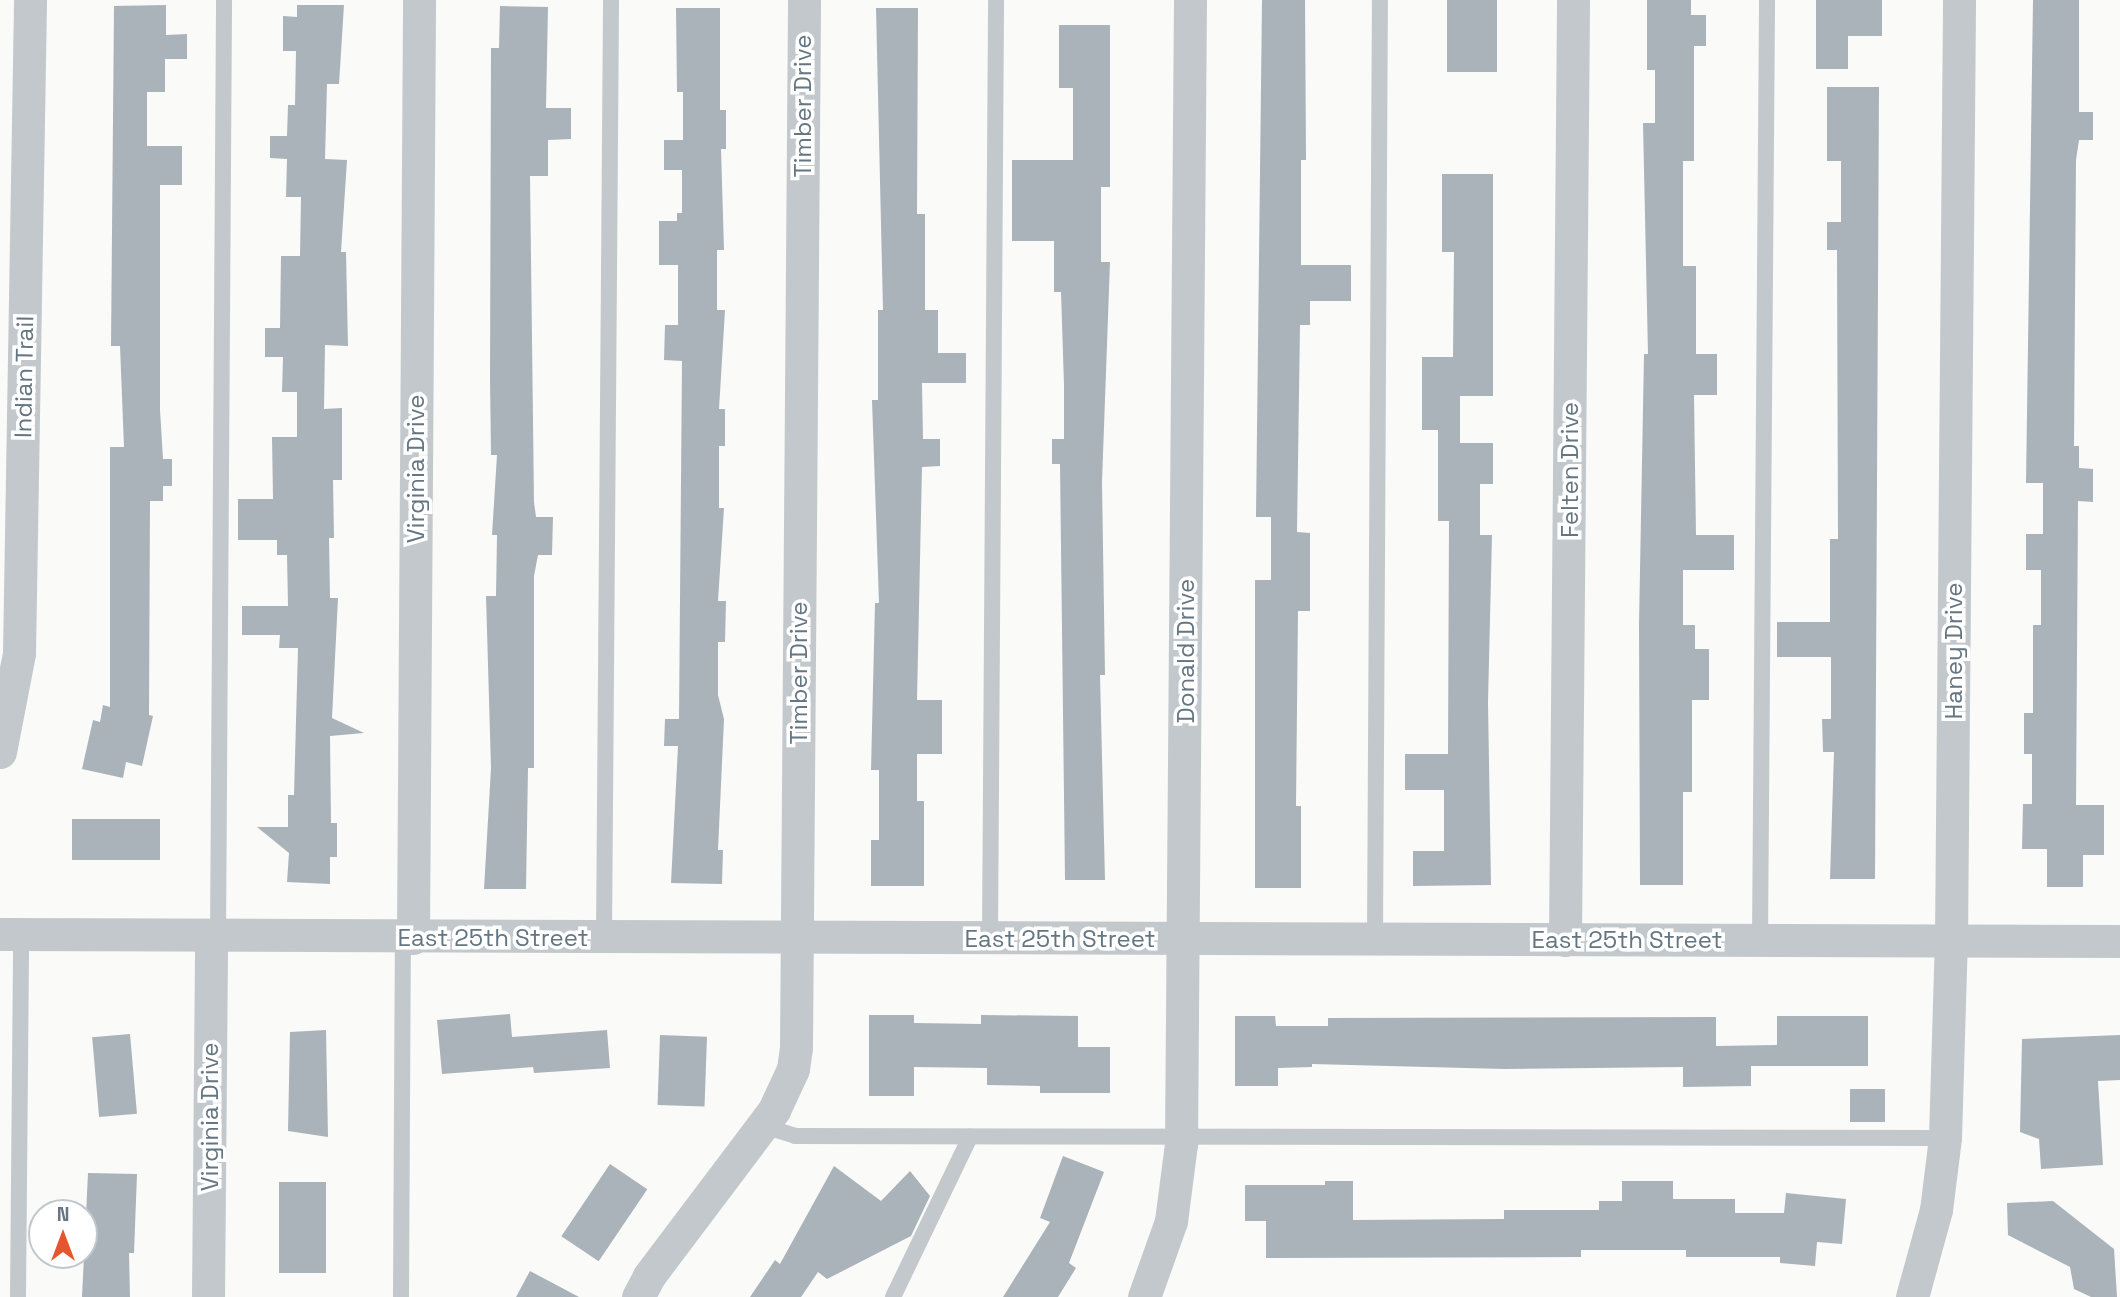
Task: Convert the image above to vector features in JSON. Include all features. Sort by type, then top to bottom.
[{"type":"street","name":"Indian Trail","points":[[1,746],[19,653],[30,0]]},
{"type":"street","name":"Virginia Drive","points":[[408,938],[419,0]]},
{"type":"street","name":"Timber Drive","points":[[638,1297],[649,1276],[763,1126],[793,1069],[797,939],[804,0]]},
{"type":"street","name":"Donald Drive","points":[[1144,1297],[1171,1220],[1181,1135],[1190,0]]},
{"type":"street","name":"Felten Drive","points":[[1565,940],[1573,0]]},
{"type":"street","name":"Haney Drive","points":[[1912,1297],[1937,1210],[1945,1138],[1951,941],[1959,0]]},
{"type":"street","name":"East 25th Street","points":[[10,936],[2120,941]]},
{"type":"street","name":"Virginia Drive","points":[[208,1297],[215,938]]},
{"type":"lane","points":[[215,938],[225,0]]},
{"type":"lane","points":[[604,939],[611,0]]},
{"type":"lane","points":[[990,939],[996,0]]},
{"type":"lane","points":[[1375,940],[1380,0]]},
{"type":"lane","points":[[1760,940],[1767,0]]},
{"type":"lane","points":[[10,936],[18,1297]]},
{"type":"lane","points":[[401,1297],[408,938]]},
{"type":"lane","points":[[763,1126],[796,1136],[1945,1138]]},
{"type":"lane","points":[[893,1297],[970,1137]]},
{"type":"building","points":[[1262,0],[1305,0],[1306,160],[1301,160],[1301,265],[1351,265],[1351,301],[1310,301],[1310,325],[1300,325],[1297,532],[1310,533],[1310,611],[1298,611],[1296,806],[1301,806],[1301,888],[1255,888],[1255,580],[1271,580],[1271,517],[1256,517]]},
{"type":"building","points":[[1447,0],[1497,0],[1497,72],[1447,72]]},
{"type":"building","points":[[1647,0],[1691,0],[1691,15],[1706,15],[1706,46],[1694,46],[1694,161],[1683,161],[1683,266],[1696,266],[1696,354],[1717,354],[1717,395],[1694,395],[1696,535],[1734,535],[1734,570],[1683,570],[1683,625],[1695,625],[1695,649],[1709,649],[1709,700],[1692,700],[1692,792],[1683,792],[1683,885],[1640,885],[1639,625],[1644,354],[1648,354],[1643,123],[1655,123],[1655,70],[1647,70]]},
{"type":"building","points":[[1816,0],[1882,0],[1882,36],[1848,36],[1848,69],[1816,69]]},
{"type":"building","points":[[2033,0],[2079,0],[2079,112],[2093,112],[2093,140],[2079,140],[2076,160],[2074,446],[2079,446],[2079,468],[2093,469],[2093,502],[2078,501],[2076,805],[2104,805],[2104,855],[2083,855],[2083,887],[2047,887],[2047,849],[2022,849],[2023,804],[2032,804],[2032,754],[2024,754],[2024,713],[2033,713],[2033,625],[2041,625],[2041,570],[2026,570],[2026,534],[2043,534],[2043,483],[2026,483]]},
{"type":"building","points":[[166,5],[166,35],[187,34],[187,59],[165,59],[165,92],[147,92],[147,146],[182,146],[182,185],[160,185],[160,410],[163,459],[172,459],[172,486],[163,486],[163,501],[150,501],[149,715],[153,716],[142,766],[126,762],[123,778],[82,769],[93,720],[100,722],[103,705],[110,707],[110,447],[124,447],[120,346],[111,346],[114,6]]},
{"type":"building","points":[[297,5],[344,5],[339,84],[327,84],[325,159],[347,160],[341,252],[346,252],[348,346],[325,345],[324,409],[342,408],[342,480],[333,480],[334,538],[329,538],[330,598],[338,598],[332,718],[364,733],[330,736],[331,823],[337,823],[337,857],[330,857],[330,884],[287,882],[289,853],[257,827],[288,827],[288,795],[294,795],[298,648],[279,648],[280,635],[242,635],[242,606],[288,606],[287,555],[277,555],[277,540],[238,540],[238,499],[273,499],[272,437],[297,437],[297,392],[282,392],[283,357],[265,357],[265,328],[280,328],[281,256],[300,256],[301,197],[286,197],[287,159],[270,158],[270,136],[287,136],[288,105],[295,105],[296,51],[283,51],[283,16],[297,17]]},
{"type":"building","points":[[500,6],[548,7],[546,108],[571,108],[571,139],[548,140],[548,176],[530,176],[534,502],[536,517],[553,517],[552,555],[538,555],[534,576],[534,768],[528,768],[526,889],[484,889],[491,768],[486,596],[496,596],[497,535],[492,535],[497,455],[491,455],[490,379],[491,48],[499,48]]},
{"type":"building","points":[[676,8],[720,8],[720,110],[726,110],[726,149],[721,149],[724,250],[717,250],[717,310],[725,310],[719,409],[725,409],[725,446],[719,446],[719,508],[724,508],[718,601],[726,601],[725,642],[718,642],[718,695],[724,719],[718,850],[723,850],[722,884],[671,883],[678,746],[664,746],[665,719],[679,719],[682,361],[664,360],[665,325],[678,325],[678,265],[659,265],[659,221],[677,221],[677,213],[682,213],[682,170],[664,170],[664,140],[683,140],[683,92],[677,92]]},
{"type":"building","points":[[876,8],[918,8],[917,214],[925,214],[925,310],[938,310],[938,353],[966,353],[966,383],[922,383],[923,439],[940,439],[940,466],[922,467],[917,700],[942,700],[942,754],[917,754],[917,801],[924,801],[924,886],[871,886],[871,840],[879,840],[879,770],[871,770],[875,603],[879,603],[872,400],[878,400],[878,310],[883,310]]},
{"type":"building","points":[[1059,25],[1110,25],[1110,187],[1101,187],[1101,262],[1110,262],[1102,482],[1105,675],[1100,675],[1105,880],[1065,880],[1060,464],[1052,464],[1052,439],[1064,439],[1064,385],[1061,292],[1054,292],[1054,241],[1012,241],[1012,160],[1073,160],[1073,88],[1059,88]]},
{"type":"building","points":[[1827,87],[1879,87],[1875,879],[1830,879],[1834,752],[1823,752],[1822,719],[1831,719],[1831,657],[1777,657],[1777,622],[1830,622],[1830,539],[1838,539],[1837,250],[1827,250],[1827,222],[1841,222],[1841,161],[1827,161]]},
{"type":"building","points":[[1442,174],[1493,174],[1493,396],[1460,396],[1460,443],[1493,443],[1493,484],[1480,484],[1480,535],[1492,535],[1488,702],[1491,885],[1413,886],[1413,851],[1444,851],[1444,790],[1405,790],[1405,754],[1448,754],[1449,521],[1438,521],[1438,430],[1422,430],[1422,357],[1453,357],[1454,252],[1442,252]]},
{"type":"building","points":[[72,819],[160,819],[160,860],[72,860]]},
{"type":"building","points":[[510,1014],[512,1037],[607,1030],[610,1068],[534,1073],[533,1067],[442,1074],[437,1020]]},
{"type":"building","points":[[869,1015],[914,1015],[914,1023],[981,1024],[981,1015],[1078,1016],[1078,1047],[1110,1047],[1110,1093],[1040,1093],[1040,1086],[987,1085],[987,1068],[914,1067],[914,1096],[869,1096]]},
{"type":"building","points":[[1235,1016],[1275,1016],[1276,1026],[1328,1026],[1328,1018],[1716,1017],[1716,1046],[1777,1045],[1777,1016],[1868,1016],[1868,1066],[1751,1066],[1751,1086],[1683,1087],[1683,1067],[1505,1069],[1312,1064],[1312,1067],[1278,1068],[1278,1086],[1235,1086]]},
{"type":"building","points":[[326,1030],[328,1137],[288,1131],[290,1032]]},
{"type":"building","points":[[130,1034],[137,1114],[99,1117],[92,1037]]},
{"type":"building","points":[[660,1035],[707,1037],[705,1107],[658,1105]]},
{"type":"building","points":[[2120,1035],[2120,1080],[2098,1081],[2103,1165],[2041,1169],[2039,1139],[2020,1132],[2022,1039]]},
{"type":"building","points":[[1850,1089],[1885,1089],[1885,1122],[1850,1122]]},
{"type":"building","points":[[1063,1156],[1104,1172],[1069,1263],[1076,1268],[1058,1297],[1003,1297],[1050,1222],[1040,1218]]},
{"type":"building","points":[[610,1164],[647,1189],[599,1261],[561,1236]]},
{"type":"building","points":[[834,1166],[881,1201],[910,1171],[930,1196],[911,1236],[827,1279],[818,1272],[801,1297],[750,1297],[775,1260],[780,1264]]},
{"type":"building","points":[[88,1173],[137,1174],[134,1253],[129,1253],[130,1297],[82,1297],[83,1269],[98,1269],[98,1199],[87,1199]]},
{"type":"building","points":[[1325,1181],[1353,1181],[1353,1220],[1504,1219],[1504,1210],[1599,1210],[1599,1201],[1622,1201],[1622,1181],[1673,1181],[1673,1199],[1735,1199],[1735,1213],[1784,1213],[1786,1193],[1846,1199],[1842,1244],[1817,1242],[1815,1266],[1780,1263],[1780,1257],[1686,1257],[1686,1250],[1581,1250],[1581,1257],[1266,1258],[1266,1221],[1245,1221],[1245,1185],[1325,1185]]},
{"type":"building","points":[[279,1182],[326,1182],[326,1273],[279,1273]]},
{"type":"building","points":[[2053,1201],[2114,1249],[2117,1297],[2091,1297],[2074,1289],[2070,1267],[2008,1235],[2007,1203]]},
{"type":"building","points":[[530,1271],[579,1297],[516,1297]]}]
